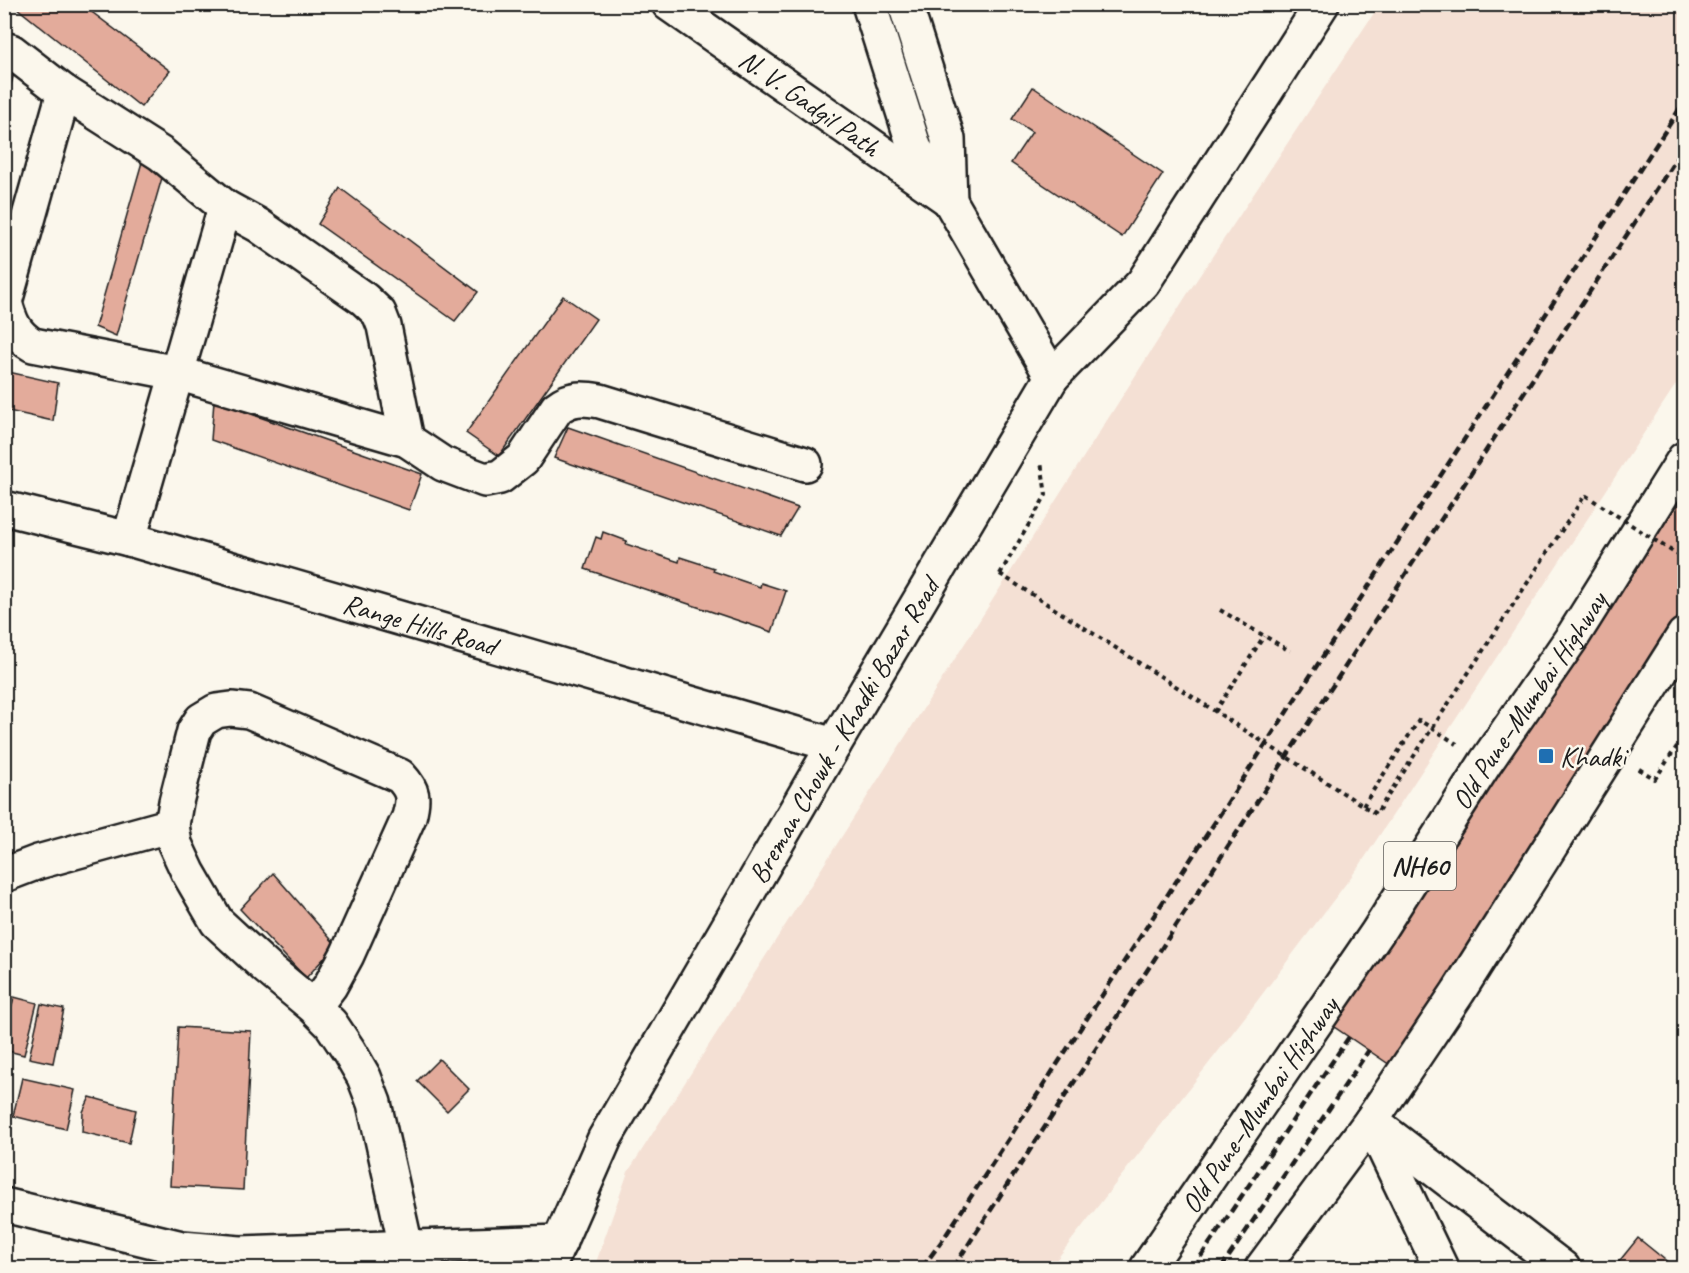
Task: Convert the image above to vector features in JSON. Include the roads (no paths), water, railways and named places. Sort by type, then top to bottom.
[{"type":"main road","name":"N. V. Gadgil Path","points":[[669,4],[950,201]]},
{"type":"main road","points":[[869,4],[915,149],[950,201],[1052,377]]},
{"type":"main road","points":[[905,4],[948,139],[950,201]]},
{"type":"main road","name":"Breman Chowk - Khadki Bazar Road","points":[[554,1255],[605,1137],[1052,377],[1143,283],[1322,4]]},
{"type":"main road","points":[[4,49],[10,51],[64,92],[161,154],[225,207],[258,225],[364,299],[379,313],[384,326],[407,440]]},
{"type":"main road","points":[[64,92],[5,302],[16,332],[33,345],[177,374],[407,440],[443,464],[485,480],[500,477],[523,459],[557,408],[564,402],[574,399],[586,399],[805,464]]},
{"type":"main road","points":[[129,539],[225,207]]},
{"type":"main road","name":"Old Pune–Mumbai Highway","points":[[1147,1269],[1377,933],[1486,762],[1573,636],[1684,459]]},
{"type":"main road","name":"Range Hills Road","points":[[4,508],[129,539],[834,745]]},
{"type":"main road","points":[[1262,1269],[1371,1121],[1458,992],[1684,635]]},
{"type":"main road","points":[[314,1007],[330,986],[346,955],[409,817],[413,801],[409,786],[400,776],[249,711],[231,709],[216,711],[201,720],[194,731],[172,825],[176,844],[188,872],[217,922],[331,1024],[364,1077],[374,1102],[406,1247]]},
{"type":"main road","points":[[4,875],[38,862],[172,825]]},
{"type":"main road","points":[[1371,1121],[1441,1269]]},
{"type":"main road","points":[[1371,1121],[1563,1269]]},
{"type":"main road","points":[[4,1205],[182,1248],[240,1253],[406,1247],[554,1255]]},
{"type":"railway","points":[[922,1268],[944,1238],[1684,102]]},
{"type":"railway","points":[[953,1268],[1684,147]]},
{"type":"railway","points":[[1193,1268],[1349,1037]]},
{"type":"railway","points":[[1221,1268],[1369,1050]]},
{"type":"place","name":"Khadki","points":[[1546,756]]}]
